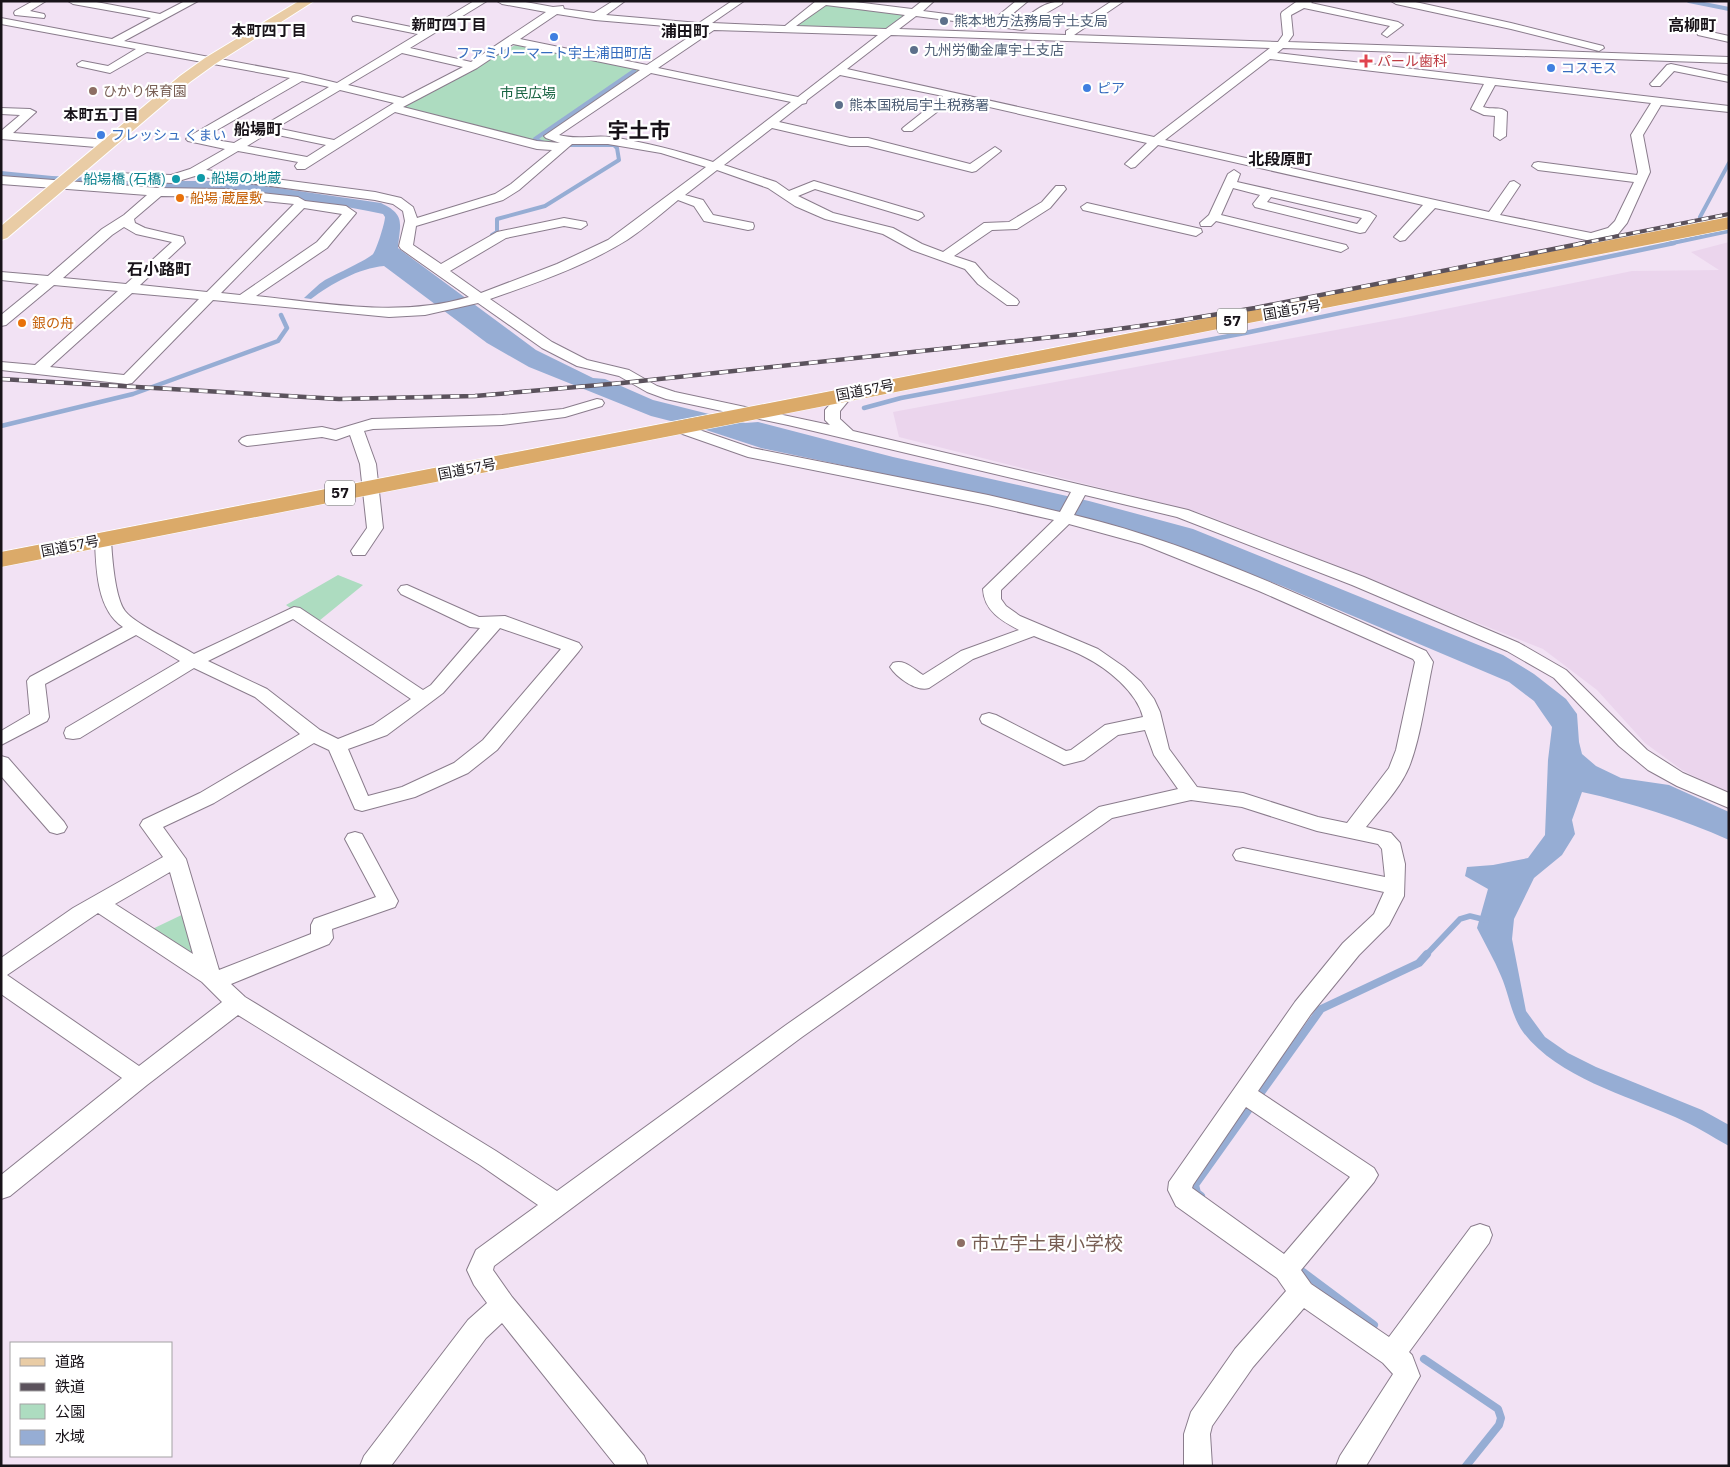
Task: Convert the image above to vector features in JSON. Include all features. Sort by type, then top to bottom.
[{"type":"highway","name":"国道57号","points":[[1,560],[679,428],[742,414],[1333,302],[1729,223]]},
{"type":"main road","points":[[1,235],[185,79],[210,61],[308,1]]},
{"type":"street","points":[[26,24],[41,16],[19,13],[41,1]]},
{"type":"street","points":[[73,1],[161,18]]},
{"type":"street","points":[[115,41],[193,1]]},
{"type":"street","points":[[1,180],[172,179],[194,172],[482,1]]},
{"type":"street","points":[[502,1],[554,11],[637,23],[706,27],[1729,60]]},
{"type":"street","points":[[276,182],[392,108],[473,66],[504,47],[511,40],[570,1]]},
{"type":"street","points":[[596,17],[620,1]]},
{"type":"street","points":[[566,144],[550,136],[649,68],[739,1]]},
{"type":"street","points":[[788,29],[794,22],[823,1],[1070,32],[1090,40]]},
{"type":"street","points":[[1,276],[389,314],[416,313],[465,304],[582,260],[624,236],[802,101],[929,1]]},
{"type":"street","points":[[996,24],[1023,1]]},
{"type":"street","points":[[1070,32],[1119,1]]},
{"type":"street","points":[[1396,1],[1511,26],[1671,67],[1729,79]]},
{"type":"street","points":[[1022,27],[1032,17],[1058,2]]},
{"type":"street","points":[[1131,164],[1156,141],[1281,45],[1288,35],[1286,14],[1304,3],[1398,25],[1387,34]]},
{"type":"street","points":[[357,19],[428,33]]},
{"type":"street","points":[[1,21],[26,24],[300,77],[404,102]]},
{"type":"street","points":[[1702,33],[1729,39]]},
{"type":"street","points":[[511,40],[802,101]]},
{"type":"street","points":[[1156,42],[1174,46],[1729,109]]},
{"type":"street","points":[[82,64],[110,70],[147,48]]},
{"type":"street","points":[[400,49],[473,66]]},
{"type":"street","points":[[1656,84],[1671,67]]},
{"type":"street","points":[[839,71],[952,94],[1492,217],[1592,237],[1613,231],[1622,223],[1644,172],[1637,135],[1658,101]]},
{"type":"street","points":[[300,77],[192,139],[310,160]]},
{"type":"street","points":[[1491,82],[1477,109],[1488,113],[1501,112],[1500,136]]},
{"type":"street","points":[[908,129],[952,94]]},
{"type":"street","points":[[392,108],[536,145],[608,140],[663,150],[716,166],[772,185],[799,203],[829,216],[888,230],[917,247],[970,266],[983,280],[1012,302]]},
{"type":"street","points":[[1,111],[30,112],[3,136],[108,144]]},
{"type":"street","points":[[771,124],[850,142],[868,142],[972,168],[994,151]]},
{"type":"street","points":[[265,129],[336,144]]},
{"type":"street","points":[[410,224],[499,197],[566,144]]},
{"type":"street","points":[[1087,208],[1196,235],[1214,216],[1240,161]]},
{"type":"street","points":[[1538,166],[1642,179]]},
{"type":"street","points":[[194,172],[375,196],[397,201],[409,210],[410,224],[406,246],[547,345],[582,363],[624,373],[652,389],[671,396],[742,414],[848,434],[1079,491],[1182,513],[1358,582],[1513,647],[1560,674],[1627,742],[1652,763],[1669,774],[1729,801]]},
{"type":"street","points":[[66,180],[158,192],[224,193],[298,201],[301,204],[342,209],[350,213],[322,245],[243,299]]},
{"type":"street","points":[[1230,184],[1269,192],[1370,216],[1360,229],[1258,204],[1269,192]]},
{"type":"street","points":[[788,196],[814,185],[918,216]]},
{"type":"street","points":[[1492,217],[1514,185]]},
{"type":"street","points":[[944,257],[973,235],[989,226],[1012,226],[1046,205],[1060,189]]},
{"type":"street","points":[[1,322],[107,232],[128,218],[158,192]]},
{"type":"street","points":[[677,196],[699,203],[708,218],[748,226]]},
{"type":"street","points":[[1400,237],[1432,203]]},
{"type":"street","points":[[1,366],[127,380],[301,204]]},
{"type":"street","points":[[1214,216],[1340,248]]},
{"type":"street","points":[[38,370],[179,243],[178,240],[141,231],[129,225],[128,218]]},
{"type":"street","points":[[441,270],[502,235],[564,222],[581,225]]},
{"type":"street","points":[[847,394],[832,410],[833,420],[848,434]]},
{"type":"street","points":[[247,441],[322,432],[336,435],[372,424],[502,420],[565,414],[597,403]]},
{"type":"street","points":[[679,428],[748,452],[923,485],[1065,517],[1148,541],[1265,587],[1420,655],[1424,658],[1405,750],[1399,768],[1391,782],[1352,832]]},
{"type":"street","points":[[356,430],[368,464],[375,528],[359,552]]},
{"type":"street","points":[[1079,491],[1065,517],[1030,554],[992,589],[990,593],[994,604],[999,610],[1032,629],[1089,652],[1120,671],[1146,702],[1159,746],[1165,758],[1191,792]]},
{"type":"street","points":[[103,540],[104,570],[116,612],[136,628],[193,661],[261,693],[312,735],[337,746],[380,730],[437,690],[495,622]]},
{"type":"street","points":[[337,746],[362,804],[408,792],[461,768],[490,745],[573,647],[505,622],[476,623],[407,590]]},
{"type":"street","points":[[73,733],[193,661],[294,612],[424,699]]},
{"type":"street","points":[[1,739],[40,717],[36,681],[136,628]]},
{"type":"street","points":[[899,667],[923,684],[968,656],[1025,634],[1032,629]]},
{"type":"street","points":[[989,719],[1064,758],[1077,755],[1112,730],[1152,722]]},
{"type":"street","points":[[212,978],[176,859],[150,825],[207,798],[312,735]]},
{"type":"street","points":[[1,763],[56,827]]},
{"type":"street","points":[[634,1466],[503,1305],[480,1270],[485,1258],[554,1205],[802,1025],[1106,812],[1191,792],[1243,800],[1317,824],[1384,838],[1390,843],[1395,864],[1394,896],[1382,919],[1351,949],[1303,1008],[1181,1182],[1180,1190],[1185,1198],[1286,1270],[1302,1292],[1392,1354],[1403,1364],[1407,1376],[1350,1466]]},
{"type":"street","points":[[212,978],[322,938],[321,926],[388,901],[355,840]]},
{"type":"street","points":[[1243,855],[1394,886]]},
{"type":"street","points":[[1,969],[80,914],[176,859]]},
{"type":"street","points":[[100,904],[212,978],[237,1003],[488,1158],[547,1198],[554,1205]]},
{"type":"street","points":[[1,982],[139,1078]]},
{"type":"street","points":[[6,1179],[237,1003]]},
{"type":"street","points":[[1243,1092],[1366,1176],[1286,1270]]},
{"type":"street","points":[[1392,1354],[1480,1236]]},
{"type":"street","points":[[1198,1466],[1197,1434],[1200,1421],[1244,1358],[1283,1311],[1302,1292]]},
{"type":"street","points":[[374,1466],[477,1329],[503,1305]]},
{"type":"shaded area","points":[[1729,242],[1729,794],[1682,770],[1645,743],[1597,690],[1543,649],[1201,513],[899,437],[893,412],[1411,316],[1632,271],[1719,270],[1691,252]]},
{"type":"green space","points":[[824,2],[915,13],[890,32],[788,29]]},
{"type":"green space","name":"市民広場","points":[[517,44],[642,70],[548,136],[559,143],[552,145],[401,108]]},
{"type":"green space","points":[[338,575],[363,585],[314,625],[286,605]]},
{"type":"green space","points":[[192,910],[210,976],[144,933]]},
{"type":"water","points":[[1,171],[52,176],[164,181],[230,181],[381,203],[389,207],[398,216],[400,221],[398,248],[536,350],[593,378],[605,379],[653,400],[745,423],[758,422],[893,457],[1089,501],[1193,529],[1503,655],[1534,674],[1566,699],[1577,714],[1582,754],[1596,766],[1621,778],[1669,785],[1729,812],[1729,840],[1657,812],[1582,792],[1572,820],[1575,834],[1562,855],[1534,878],[1514,919],[1512,939],[1526,1011],[1545,1037],[1568,1053],[1596,1067],[1702,1110],[1729,1125],[1729,1146],[1682,1120],[1573,1073],[1537,1048],[1523,1032],[1516,1019],[1501,976],[1477,928],[1488,889],[1465,876],[1467,867],[1493,865],[1528,858],[1545,835],[1548,760],[1552,727],[1534,701],[1509,682],[1282,586],[1161,540],[1109,524],[1045,508],[761,448],[706,430],[651,416],[529,367],[487,343],[384,266],[355,273],[336,282],[311,299],[304,298],[325,280],[373,254],[384,225],[385,217],[383,214],[355,208],[243,193],[149,189],[1,178]]},
{"type":"waterway","points":[[1689,1],[1729,9]]},
{"type":"waterway","points":[[544,143],[535,139],[634,71]]},
{"type":"waterway","points":[[492,235],[497,232],[497,219],[545,206],[619,160],[617,148],[614,145],[569,145]]},
{"type":"waterway","points":[[1700,217],[1729,163]]},
{"type":"waterway","points":[[1668,244],[1729,231]]},
{"type":"waterway","points":[[864,408],[901,398],[1245,333],[1674,243]]},
{"type":"waterway","points":[[1,426],[133,394],[278,341],[287,328],[281,315]]},
{"type":"waterway","points":[[1426,955],[1460,919],[1470,916],[1486,920]]},
{"type":"waterway","points":[[1260,1094],[1321,1009],[1419,963],[1427,954]]},
{"type":"waterway","points":[[1201,1196],[1197,1193],[1195,1185],[1252,1105]]},
{"type":"waterway","points":[[1303,1272],[1374,1325]]},
{"type":"waterway","points":[[1424,1359],[1498,1409],[1501,1418],[1499,1425],[1466,1466]]},
{"type":"railway","points":[[1578,244],[1729,214]]},
{"type":"railway","points":[[1,379],[339,399],[475,396],[622,383],[1081,334],[1170,322],[1255,308],[1584,243]]},
{"type":"place","name":"熊本地方法務局宇土支局","points":[[944,21]]},
{"type":"place","name":"ファミリーマート宇土浦田町店","points":[[554,37]]},
{"type":"place","name":"九州労働金庫宇土支店","points":[[914,50]]},
{"type":"place","name":"パール歯科","points":[[1366,61]]},
{"type":"place","name":"コスモス","points":[[1551,68]]},
{"type":"place","name":"ピア","points":[[1087,88]]},
{"type":"place","name":"ひかり保育園","points":[[93,91]]},
{"type":"place","name":"熊本国税局宇土税務署","points":[[839,105]]},
{"type":"place","name":"フレッシュ くまい","points":[[101,135]]},
{"type":"place","name":"船場の地蔵","points":[[201,178]]},
{"type":"place","name":"船場橋 (石橋)","points":[[176,179]]},
{"type":"place","name":"船場 蔵屋敷","points":[[180,198]]},
{"type":"place","name":"銀の舟","points":[[22,323]]},
{"type":"place","name":"市立宇土東小学校","points":[[961,1243]]},
{"type":"district","name":"新町四丁目","points":[[449,25]]},
{"type":"district","name":"高柳町","points":[[1692,25]]},
{"type":"district","name":"本町四丁目","points":[[269,31]]},
{"type":"district","name":"浦田町","points":[[685,31]]},
{"type":"district","name":"本町五丁目","points":[[101,115]]},
{"type":"district","name":"船場町","points":[[258,129]]},
{"type":"district","name":"宇土市","points":[[639,131]]},
{"type":"district","name":"北段原町","points":[[1280,159]]},
{"type":"district","name":"石小路町","points":[[159,269]]}]
